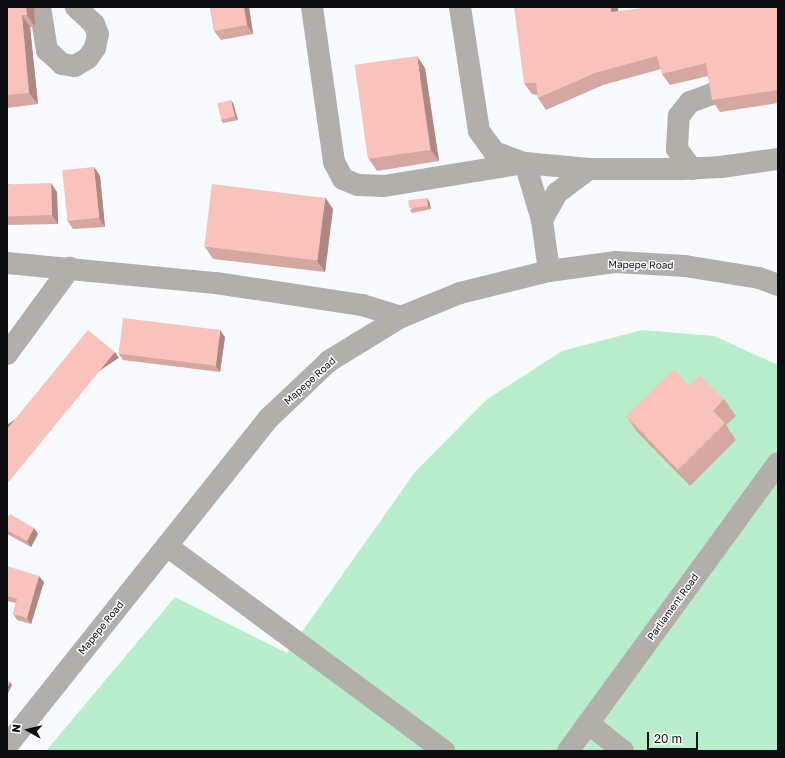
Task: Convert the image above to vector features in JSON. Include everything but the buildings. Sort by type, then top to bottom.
[{"type":"street","points":[[40,7],[47,50],[62,64],[75,66],[88,58],[95,48],[98,34],[94,24],[76,7]]},
{"type":"street","points":[[312,7],[334,162],[343,179],[358,186],[384,186],[525,163]]},
{"type":"street","points":[[460,7],[479,131],[494,152],[525,163],[589,169],[692,169],[721,167],[778,159]]},
{"type":"street","points":[[655,170],[669,159],[677,149],[679,116],[690,102],[712,94],[778,84]]},
{"type":"street","points":[[677,149],[692,169]]},
{"type":"street","points":[[525,163],[542,220],[549,271]]},
{"type":"street","points":[[542,220],[557,193],[589,169]]},
{"type":"street","name":"Mapepe Road","points":[[7,746],[269,418],[329,361],[401,318],[460,293],[549,271],[616,262],[684,266],[759,278],[778,285]]},
{"type":"street","points":[[7,263],[216,283],[362,305],[401,318]]},
{"type":"street","points":[[7,354],[70,268]]},
{"type":"street","name":"Parliament Road","points":[[568,751],[774,476]]},
{"type":"street","points":[[167,546],[444,751]]},
{"type":"street","points":[[588,723],[623,751]]},
{"type":"green space","points":[[642,330],[714,336],[778,365],[778,751],[46,751],[175,597],[287,653],[415,472],[486,400],[562,351]]}]
